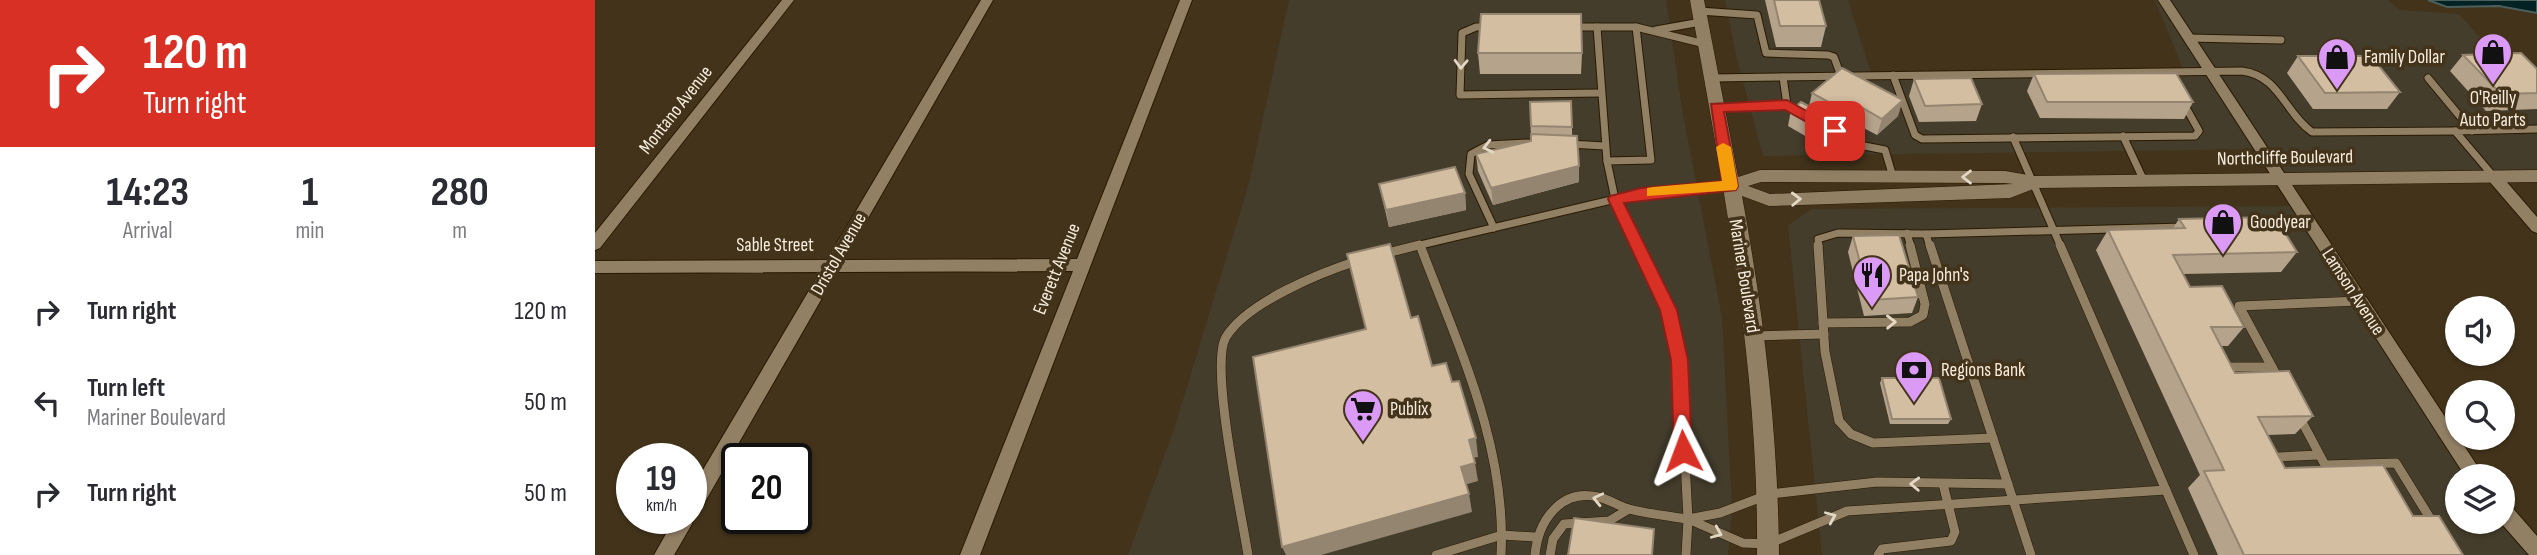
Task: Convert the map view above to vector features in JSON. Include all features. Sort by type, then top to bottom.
[{"type":"main road","name":"Mariner Boulevard","points":[[1699,11],[1754,336],[1770,494],[1768,550]]},
{"type":"main road","name":"Northcliffe Boulevard","points":[[1730,186],[1760,176],[2005,177],[2034,182],[2537,176]]},
{"type":"main road","name":"Northcliffe Boulevard","points":[[1730,186],[1769,200],[2010,192],[2034,182]]},
{"type":"street","name":"Montano Avenue","points":[[595,244],[788,0]]},
{"type":"street","name":"Dristol Avenue","points":[[707,481],[987,0]]},
{"type":"street","name":"Everett Avenue","points":[[971,555],[1081,265],[1186,0]]},
{"type":"street","name":"Lamson Avenue","points":[[2164,0],[2467,464]]},
{"type":"street","points":[[2494,177],[2537,227]]},
{"type":"street","name":"Sable Street","points":[[595,267],[1081,265]]},
{"type":"street","points":[[2515,525],[2537,550]]},
{"type":"street","points":[[664,555],[676,534]]},
{"type":"lane","points":[[1654,30],[1699,11],[1757,15],[1766,53],[1828,55],[1834,57],[1841,76]]},
{"type":"lane","points":[[1503,27],[1476,27],[1462,33],[1460,95],[1601,93]]},
{"type":"lane","points":[[1570,27],[1636,27],[1705,44]]},
{"type":"lane","points":[[1597,27],[1605,146],[1615,199],[1640,245],[1672,322],[1680,360],[1688,519],[1686,555]]},
{"type":"lane","points":[[1607,161],[1651,160],[1636,27]]},
{"type":"lane","points":[[2189,38],[2281,40]]},
{"type":"lane","points":[[2166,71],[2172,83]]},
{"type":"lane","points":[[1711,78],[2210,71],[2263,76],[2270,81],[2297,122],[2312,132],[2537,129]]},
{"type":"lane","points":[[1893,75],[1915,135],[1922,139],[2195,136],[2199,131],[2179,95]]},
{"type":"lane","points":[[1783,77],[1787,105]]},
{"type":"lane","points":[[2428,78],[2472,131]]},
{"type":"lane","points":[[1716,107],[1787,105],[1811,118]]},
{"type":"lane","points":[[1823,125],[1859,145],[1885,150],[1893,177]]},
{"type":"lane","points":[[2455,131],[2494,177]]},
{"type":"lane","points":[[2123,136],[2144,181]]},
{"type":"lane","points":[[2013,138],[2055,229],[2194,555]]},
{"type":"lane","points":[[1494,228],[1469,174],[1471,154],[1488,145],[1538,143]]},
{"type":"lane","points":[[1563,144],[1605,146]]},
{"type":"lane","points":[[1248,555],[1220,372],[1223,340],[1238,321],[1332,267],[1641,193],[1730,186]]},
{"type":"lane","points":[[1993,438],[1873,443],[1851,434],[1839,421],[1824,334],[1818,240],[1824,234],[1838,233],[1926,234],[2191,227]]},
{"type":"lane","points":[[1823,323],[1910,322],[1923,315],[1925,304],[1907,233]]},
{"type":"lane","points":[[1926,234],[2031,555]]},
{"type":"lane","points":[[1420,245],[1482,411],[1501,488],[1501,555]]},
{"type":"lane","points":[[2284,389],[2239,306],[2359,301]]},
{"type":"lane","points":[[1754,336],[1824,334]]},
{"type":"lane","points":[[2228,367],[2272,367]]},
{"type":"lane","points":[[2296,411],[2325,465],[2396,463],[2439,532]]},
{"type":"lane","points":[[2278,457],[2319,455]]},
{"type":"lane","points":[[1688,519],[1720,513],[1770,494],[1877,482],[2008,484]]},
{"type":"lane","points":[[1878,555],[1882,549],[1951,541],[1955,532],[1943,484]]},
{"type":"lane","points":[[1535,555],[1535,537],[1545,517],[1562,500],[1593,496],[1629,509],[1688,519],[1743,543],[1768,550],[1847,511],[2167,490]]},
{"type":"lane","points":[[1550,555],[1553,535],[1561,526],[1579,521],[1609,521],[1629,509]]},
{"type":"lane","points":[[1436,555],[1502,535],[1535,537]]},
{"type":"shaded area","points":[[1289,0],[1666,0],[1682,109],[1722,318],[1732,508],[1728,555],[1128,555],[1174,429],[1248,187]]},
{"type":"shaded area","points":[[1725,0],[1848,0],[1873,80],[2185,74],[2155,0],[2388,0],[2400,10],[2459,14],[2485,43],[2537,88],[2537,169],[2279,172],[2263,149],[1763,156],[1737,59]]},
{"type":"shaded area","points":[[2300,206],[2445,422],[2445,450],[2464,450],[2473,464],[2445,464],[2445,534],[2515,534],[2515,520],[2537,545],[2537,555],[1822,555],[1788,225],[1812,209]]},
{"type":"water","points":[[2428,0],[2537,0],[2537,13],[2499,6],[2447,7]]},
{"type":"building","points":[[1774,0],[1819,0],[1826,26],[1780,26]]},
{"type":"building","points":[[1481,14],[1581,14],[1582,53],[1478,53]]},
{"type":"building","points":[[2521,53],[2537,69],[2537,93],[2501,94],[2463,55]]},
{"type":"building","points":[[2298,56],[2371,56],[2400,92],[2325,93]]},
{"type":"building","points":[[1842,68],[1903,100],[1882,119],[1861,107],[1852,115],[1812,93]]},
{"type":"building","points":[[2176,73],[2193,102],[2047,102],[2034,74]]},
{"type":"building","points":[[1971,78],[1982,104],[1925,106],[1914,79]]},
{"type":"building","points":[[1571,101],[1572,127],[1531,126],[1530,102]]},
{"type":"building","points":[[1801,102],[1842,124],[1832,132],[1791,110]]},
{"type":"building","points":[[1531,134],[1577,136],[1579,166],[1491,188],[1476,154],[1531,141]]},
{"type":"building","points":[[1455,167],[1465,193],[1386,210],[1379,184]]},
{"type":"building","points":[[2275,217],[2297,252],[2173,255],[2190,287],[2222,286],[2244,327],[2211,327],[2235,373],[2289,371],[2313,416],[2258,417],[2285,468],[2383,465],[2413,516],[2439,516],[2445,526],[2445,534],[2450,534],[2463,555],[2244,555],[2204,471],[2224,470],[2108,230],[2185,228],[2179,219]]},
{"type":"building","points":[[1899,235],[1918,297],[1870,300],[1853,236]]},
{"type":"building","points":[[1390,244],[1411,318],[1418,316],[1432,366],[1446,363],[1452,382],[1459,381],[1476,438],[1469,440],[1475,463],[1461,467],[1469,494],[1282,547],[1253,357],[1366,329],[1347,254]]},
{"type":"building","name":"Regions Bank","points":[[1882,378],[1939,378],[1951,419],[1892,419]]},
{"type":"building","points":[[1574,518],[1654,529],[1652,555],[1568,555]]},
{"type":"slow traffic","points":[[1653,192],[1730,186],[1723,147]]},
{"type":"place","name":"O'Reilly Auto Parts","points":[[2493,86]]},
{"type":"place","name":"Family Dollar","points":[[2337,91]]},
{"type":"place","name":"Goodyear","points":[[2223,256]]},
{"type":"place","name":"Papa John's","points":[[1872,309]]},
{"type":"place","name":"Regions Bank","points":[[1914,404]]},
{"type":"place","name":"Publix","points":[[1363,443]]},
{"type":"route","points":[[1683,451],[1680,360],[1669,310],[1640,245],[1615,199],[1641,193],[1730,186],[1716,107],[1787,105],[1835,131]]}]
